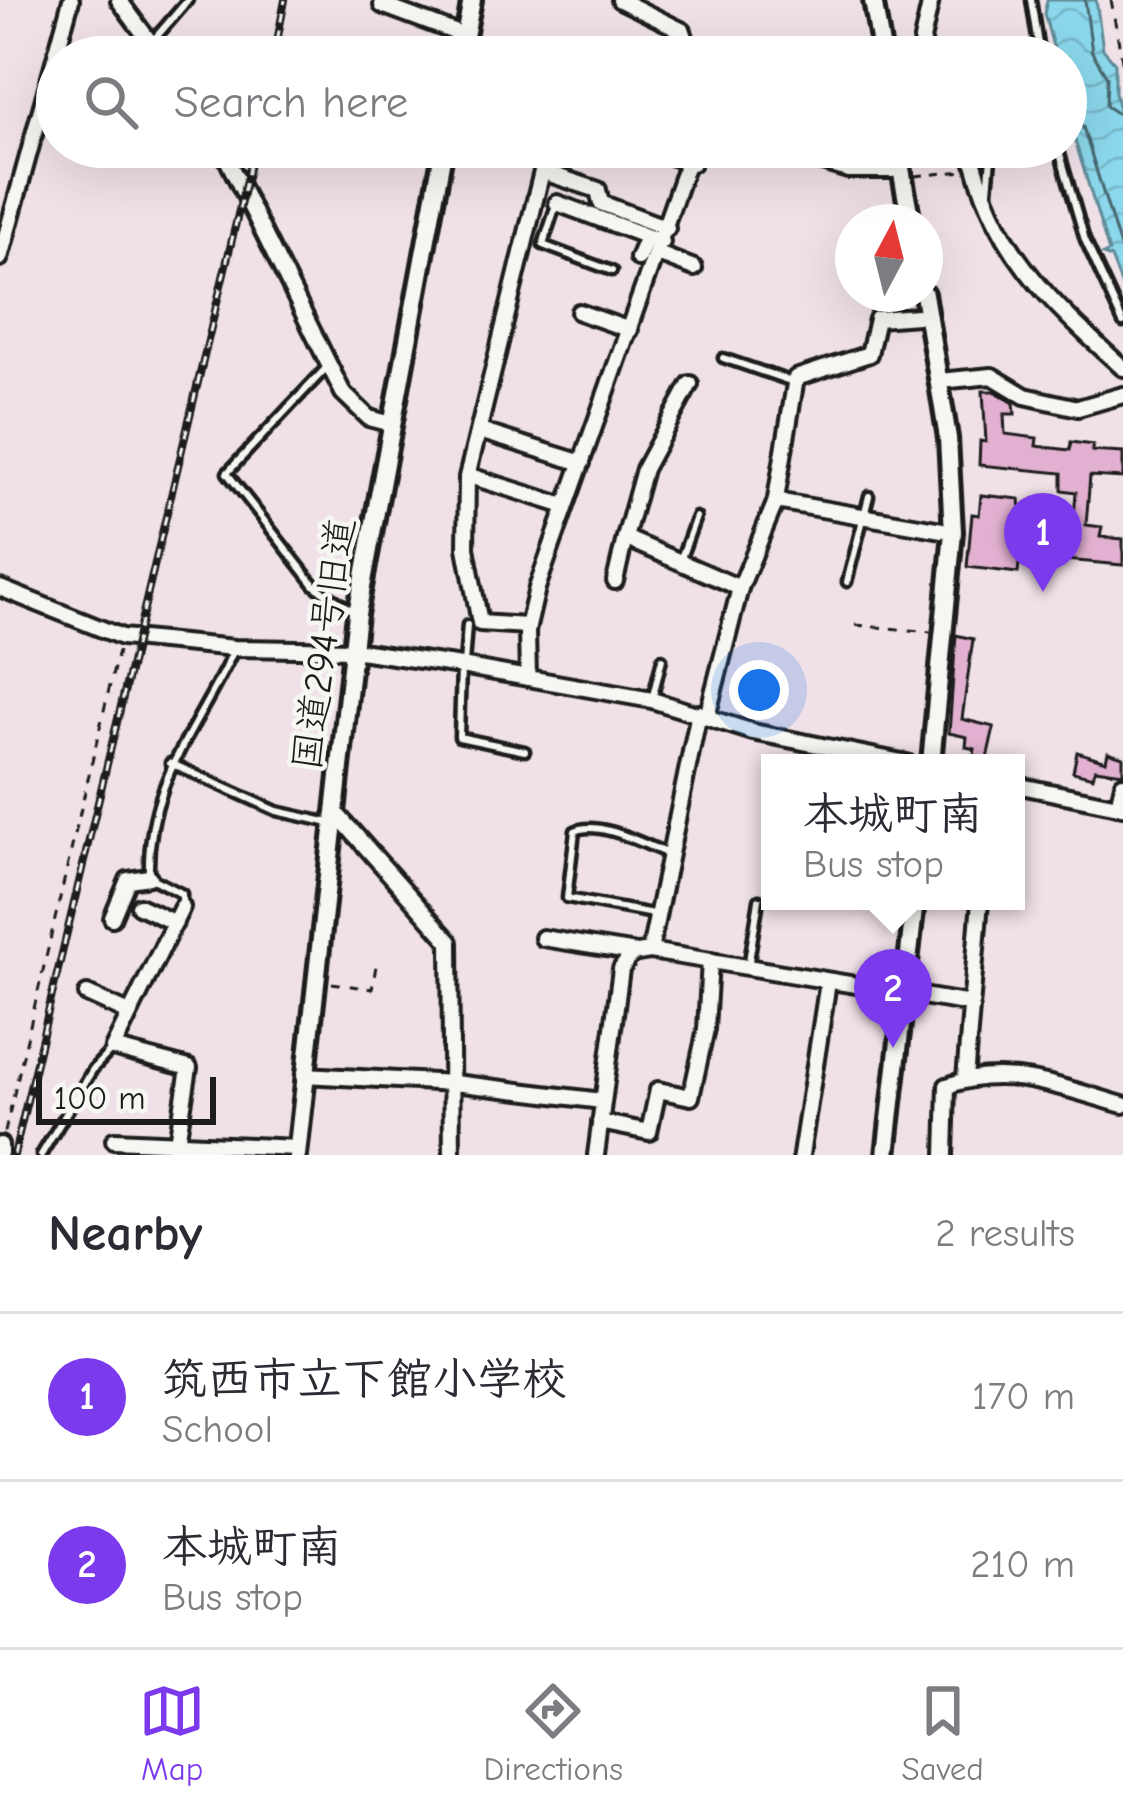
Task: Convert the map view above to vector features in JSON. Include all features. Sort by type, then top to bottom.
[{"type":"street","points":[[61,36],[71,0]]},
{"type":"street","points":[[118,0],[146,36]]},
{"type":"street","points":[[383,0],[382,5],[465,35],[472,0]]},
{"type":"street","points":[[620,0],[684,36]]},
{"type":"street","points":[[873,0],[879,36]]},
{"type":"street","points":[[923,36],[931,0]]},
{"type":"street","points":[[0,258],[36,127]]},
{"type":"street","points":[[231,168],[355,409],[392,424]]},
{"type":"street","name":"国道294号旧道","points":[[297,1151],[357,614],[440,168]]},
{"type":"street","points":[[528,626],[480,623],[466,548],[467,477],[545,168]]},
{"type":"street","points":[[528,678],[528,626],[565,506],[688,168]]},
{"type":"street","points":[[841,168],[892,170]]},
{"type":"street","points":[[901,168],[907,204]]},
{"type":"street","points":[[976,168],[984,197],[1016,262],[1050,302],[1123,368]]},
{"type":"street","points":[[544,172],[598,190],[602,203],[694,268]]},
{"type":"street","points":[[557,203],[658,240]]},
{"type":"street","points":[[638,258],[658,240]]},
{"type":"street","points":[[579,312],[630,330]]},
{"type":"street","points":[[927,312],[939,381],[953,532],[932,754]]},
{"type":"street","points":[[596,1155],[621,969],[643,952],[657,915],[703,715],[740,588],[775,505],[795,383],[801,372],[869,354],[877,319],[918,316]]},
{"type":"street","points":[[939,381],[992,376],[1025,396],[1078,408],[1123,395]]},
{"type":"street","points":[[615,581],[644,470],[690,384]]},
{"type":"street","points":[[483,432],[582,463]]},
{"type":"street","points":[[473,477],[565,506]]},
{"type":"street","points":[[775,505],[942,530]]},
{"type":"street","points":[[626,538],[740,588]]},
{"type":"street","points":[[0,587],[122,637],[234,648],[353,650],[463,666],[652,700],[869,754]]},
{"type":"street","points":[[1025,787],[1121,806],[1123,784]]},
{"type":"street","points":[[334,818],[450,942],[452,1155]]},
{"type":"street","points":[[112,918],[128,880],[149,877]]},
{"type":"street","points":[[140,906],[175,922]]},
{"type":"street","points":[[176,1148],[189,1069],[113,1048],[182,907]]},
{"type":"street","points":[[886,1155],[914,910]]},
{"type":"street","points":[[965,1079],[979,910]]},
{"type":"street","points":[[543,938],[971,1004]]},
{"type":"street","points":[[599,1122],[649,1132],[658,1090],[691,1097],[706,1029],[710,962]]},
{"type":"street","points":[[801,1155],[828,982]]},
{"type":"street","points":[[87,994],[129,1013]]},
{"type":"street","points":[[304,1075],[454,1083],[602,1101]]},
{"type":"street","points":[[945,1155],[947,1086],[965,1079],[1015,1075],[1123,1106]]},
{"type":"street","points":[[114,1140],[146,1148],[297,1151]]},
{"type":"lane","points":[[157,36],[188,0]]},
{"type":"lane","points":[[1031,0],[1037,36]]},
{"type":"lane","points":[[984,197],[993,168]]},
{"type":"lane","points":[[1064,168],[1085,240],[1123,323]]},
{"type":"lane","points":[[557,203],[543,245],[613,271]]},
{"type":"lane","points":[[723,358],[795,383]]},
{"type":"lane","points":[[329,365],[227,472],[315,586],[357,614]]},
{"type":"lane","points":[[847,582],[869,496]]},
{"type":"lane","points":[[680,562],[696,517]]},
{"type":"lane","points":[[467,626],[459,737],[525,752]]},
{"type":"lane","points":[[182,907],[182,894],[149,877],[151,828],[170,764],[234,648]]},
{"type":"lane","points":[[652,700],[662,659]]},
{"type":"lane","points":[[170,764],[277,811],[334,818]]},
{"type":"lane","points":[[657,915],[567,898],[575,831],[603,831],[669,854]]},
{"type":"lane","points":[[748,968],[759,900]]},
{"type":"lane","points":[[41,1155],[93,1070],[113,1048]]},
{"type":"path","points":[[1111,0],[1123,66]]},
{"type":"path","points":[[913,176],[935,178],[968,170]]},
{"type":"path","points":[[855,625],[941,633]]},
{"type":"path","points":[[1,1148],[122,637]]},
{"type":"path","points":[[325,982],[372,989],[376,960]]},
{"type":"water","points":[[1047,0],[1096,0],[1103,49],[1115,63],[1115,93],[1123,127],[1123,289],[1111,258],[1103,255],[1109,252],[1083,168],[1087,168],[1087,36],[1050,36],[1044,14]]},
{"type":"building","points":[[983,391],[994,391],[1014,403],[1015,414],[1004,414],[1005,434],[1037,438],[1036,446],[1070,450],[1071,442],[1093,445],[1092,451],[1123,453],[1123,478],[1090,476],[1086,525],[1102,527],[1100,537],[1123,539],[1123,565],[1020,556],[1018,573],[967,567],[972,514],[979,515],[981,495],[1020,499],[1023,529],[1044,532],[1045,526],[1061,527],[1062,516],[1074,517],[1076,492],[1062,490],[1062,473],[979,465],[980,441],[986,442]]},
{"type":"building","points":[[956,635],[973,639],[962,719],[994,727],[988,754],[974,754],[975,749],[966,747],[967,737],[949,733]]},
{"type":"building","points":[[1077,752],[1106,761],[1108,752],[1123,757],[1123,773],[1095,769],[1093,777],[1073,772]]},
{"type":"railway","points":[[278,36],[285,0]]},
{"type":"railway","points":[[14,1155],[249,168]]},
{"type":"place","name":"筑西市立下館小学校","points":[[1043,592]]},
{"type":"place","name":"本城町南","points":[[893,1048]]}]
